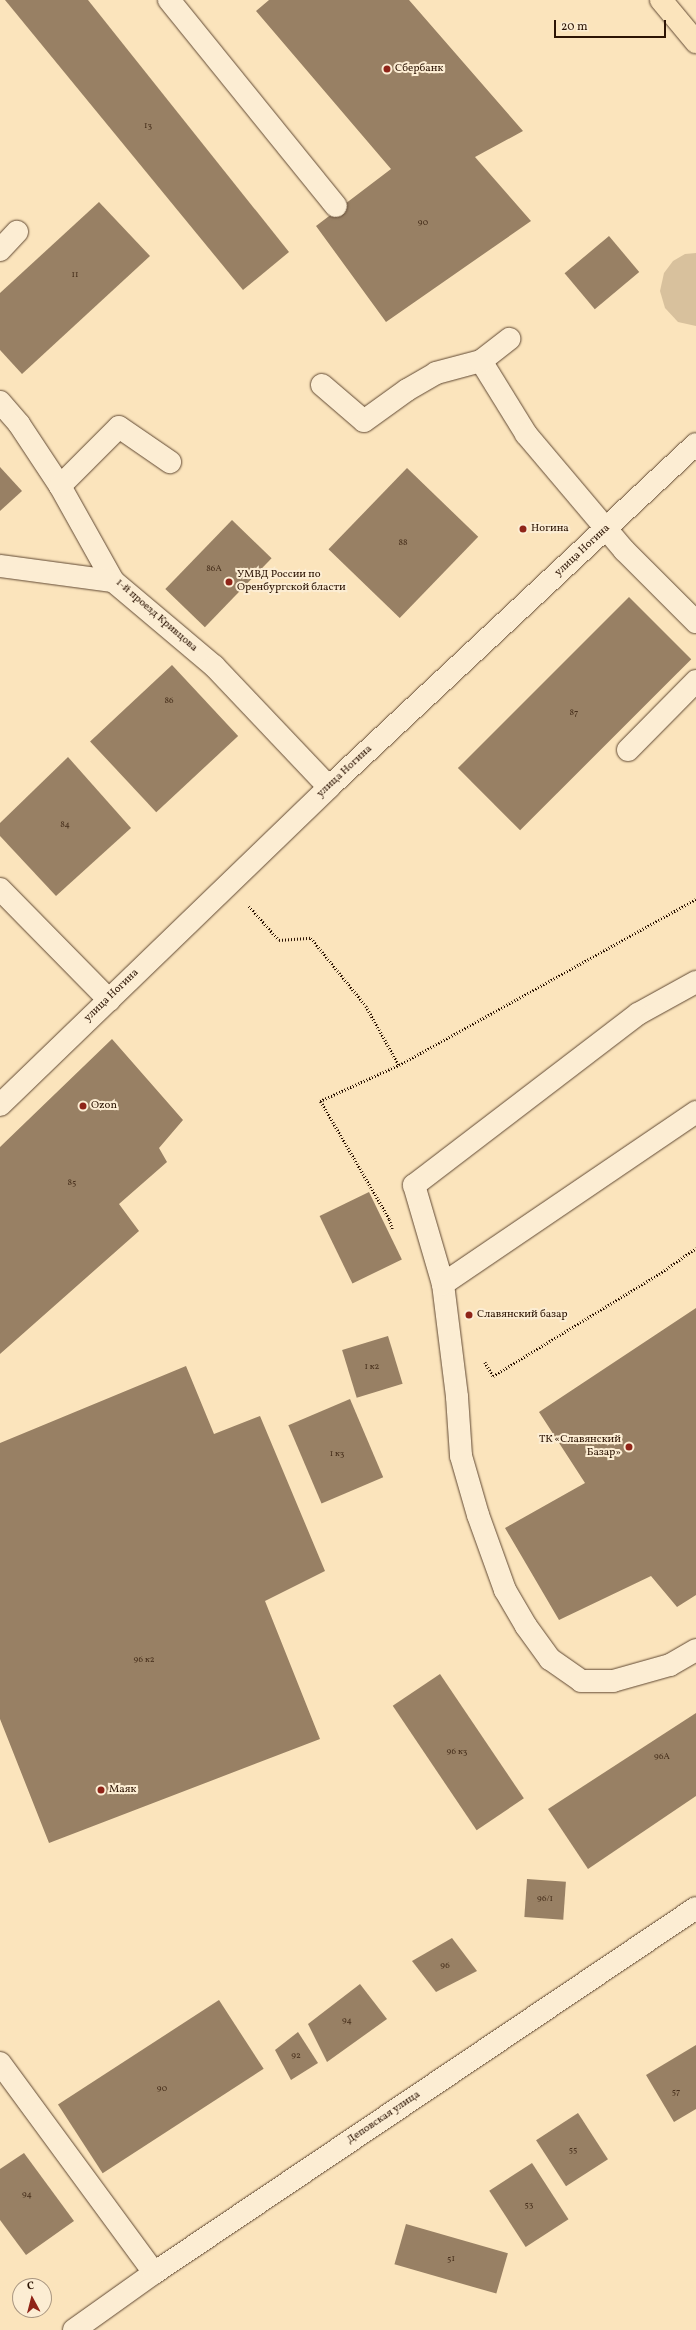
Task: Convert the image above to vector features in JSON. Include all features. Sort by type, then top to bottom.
[{"type":"main road","points":[[661,0],[696,42]]},
{"type":"street","points":[[169,0],[336,206]]},
{"type":"street","points":[[0,250],[17,232]]},
{"type":"street","points":[[322,385],[364,421],[407,390],[436,373],[481,361],[509,339]]},
{"type":"street","points":[[481,361],[526,434],[607,528],[624,550],[696,630]]},
{"type":"street","name":"1-й проезд Кривцова","points":[[0,402],[19,424],[60,486],[113,581],[214,666],[329,786]]},
{"type":"street","points":[[60,486],[119,426],[170,462]]},
{"type":"street","name":"улица Ногина","points":[[0,1105],[329,786],[696,444]]},
{"type":"street","points":[[624,550],[696,622]]},
{"type":"street","points":[[0,566],[113,581]]},
{"type":"street","points":[[628,750],[696,681]]},
{"type":"street","points":[[0,889],[109,1000]]},
{"type":"street","points":[[696,982],[638,1014],[414,1185],[443,1284],[457,1397],[461,1456],[478,1515],[505,1590],[526,1626],[550,1660],[581,1681],[613,1681],[670,1665],[696,1650]]},
{"type":"street","points":[[443,1284],[696,1112]]},
{"type":"street","name":"Деповская улица","points":[[74,2330],[154,2272],[696,1908]]},
{"type":"street","points":[[0,2063],[154,2272]]},
{"type":"path","points":[[229,883],[279,940],[311,938],[366,1006],[399,1065],[696,899]]},
{"type":"shaded area","points":[[696,253],[696,326],[678,322],[665,308],[660,291],[664,273],[673,261],[685,254]]},
{"type":"building","points":[[5,0],[88,0],[289,252],[243,290]]},
{"type":"building","points":[[269,0],[409,0],[523,131],[475,157],[531,221],[386,322],[316,226],[391,169],[256,11]]},
{"type":"building","points":[[99,202],[150,256],[22,374],[0,350],[0,293]]},
{"type":"building","points":[[609,236],[639,272],[595,309],[565,273]]},
{"type":"building","points":[[0,467],[22,491],[0,511]]},
{"type":"building","points":[[407,468],[478,537],[400,618],[329,549]]},
{"type":"building","points":[[232,520],[272,558],[205,627],[165,589]]},
{"type":"building","points":[[629,597],[691,659],[520,830],[458,768]]},
{"type":"building","points":[[172,665],[238,736],[156,812],[90,741]]},
{"type":"building","points":[[68,757],[131,828],[56,896],[0,836],[0,823]]},
{"type":"building","points":[[112,1039],[183,1120],[159,1148],[167,1162],[119,1204],[139,1231],[0,1354],[0,1147]]},
{"type":"building","points":[[369,1192],[402,1259],[352,1284],[320,1216]]},
{"type":"building","name":"ТК «Славянский Базар»","points":[[696,1308],[696,1595],[677,1607],[651,1576],[559,1620],[505,1528],[585,1483],[539,1412]]},
{"type":"building","points":[[388,1336],[403,1384],[357,1398],[342,1350]]},
{"type":"building","points":[[186,1366],[214,1434],[260,1416],[325,1571],[265,1601],[320,1739],[49,1843],[0,1719],[0,1443]]},
{"type":"building","points":[[350,1399],[383,1477],[322,1503],[288,1425]]},
{"type":"building","points":[[440,1674],[524,1798],[477,1830],[393,1706]]},
{"type":"building","points":[[696,1713],[696,1796],[588,1869],[548,1809]]},
{"type":"building","points":[[527,1879],[566,1882],[563,1920],[524,1917]]},
{"type":"building","points":[[452,1938],[477,1971],[436,1992],[412,1961]]},
{"type":"building","points":[[360,1984],[387,2019],[327,2062],[308,2024]]},
{"type":"building","points":[[219,2000],[264,2069],[103,2173],[58,2105]]},
{"type":"building","points":[[298,2032],[318,2063],[291,2080],[275,2050]]},
{"type":"building","points":[[696,2045],[696,2109],[674,2122],[646,2075]]},
{"type":"building","points":[[578,2113],[608,2159],[566,2186],[536,2140]]},
{"type":"building","points":[[24,2153],[74,2221],[26,2255],[0,2220],[0,2169]]},
{"type":"building","points":[[532,2163],[568,2219],[526,2247],[489,2191]]},
{"type":"building","points":[[406,2224],[508,2253],[496,2294],[394,2264]]},
{"type":"place","name":"Сбербанк","points":[[387,69]]},
{"type":"place","name":"Ногина","points":[[523,529]]},
{"type":"place","name":"УМВД России по Оренбургской бласти","points":[[229,582]]},
{"type":"place","name":"Ozon","points":[[83,1106]]},
{"type":"place","name":"Славянский базар","points":[[469,1315]]},
{"type":"place","name":"ТК «Славянский Базар»","points":[[629,1447]]},
{"type":"place","name":"Маяк","points":[[101,1790]]}]
